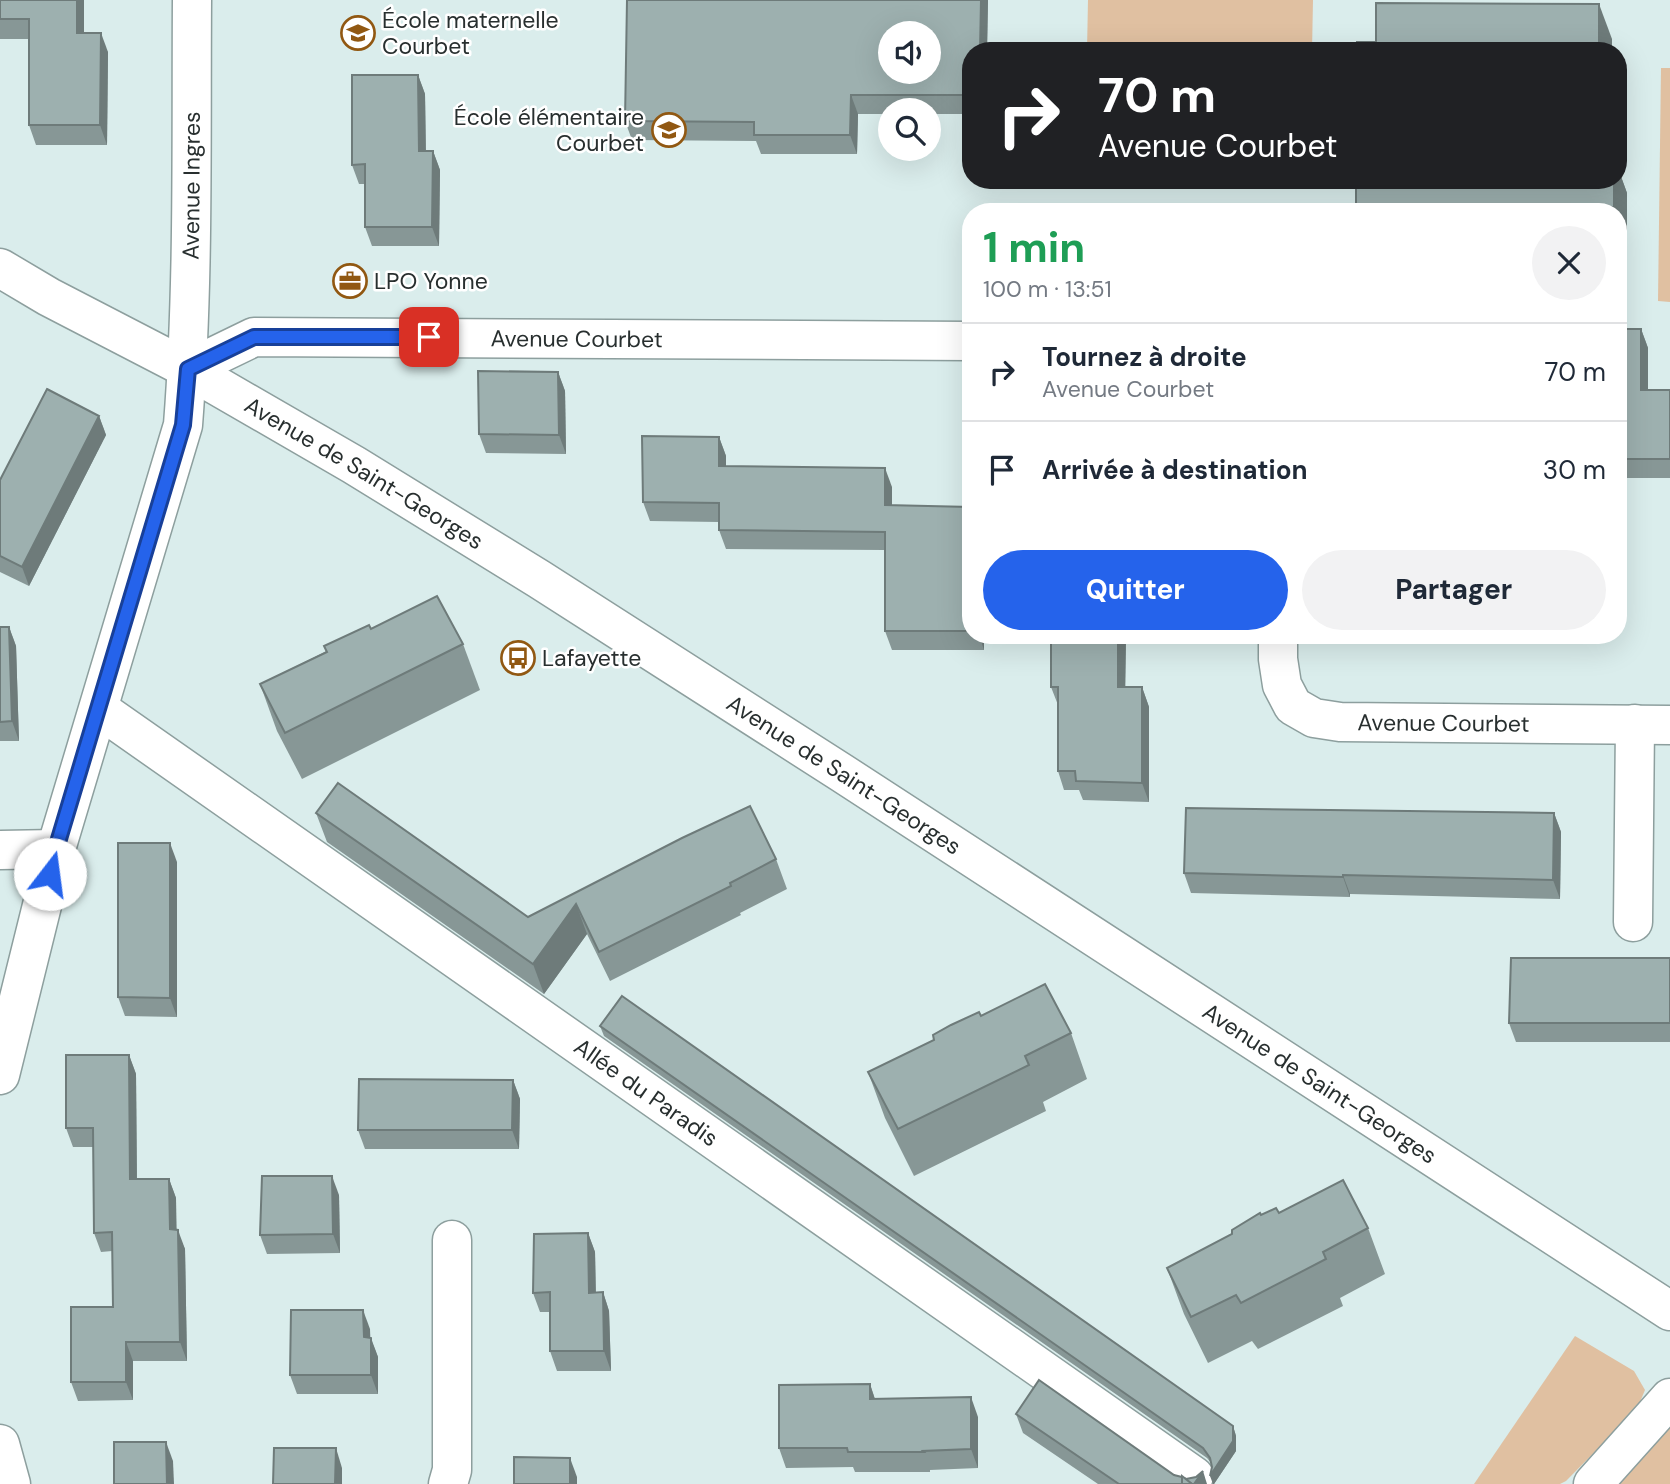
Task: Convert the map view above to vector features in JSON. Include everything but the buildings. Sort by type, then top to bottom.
[{"type":"street","name":"Avenue Ingres","points":[[0,1075],[56,849],[183,425],[188,369],[191,261],[192,0]]},
{"type":"street","name":"Avenue de Saint-Georges","points":[[0,268],[49,297],[188,369],[354,465],[539,579],[1670,1311]]},
{"type":"street","name":"Avenue Courbet","points":[[188,369],[254,337],[962,341]]},
{"type":"street","name":"Avenue Courbet","points":[[1278,644],[1282,685],[1293,706],[1314,718],[1340,722],[1653,725]]},
{"type":"street","name":"Allée du Paradis","points":[[99,709],[1194,1476]]},
{"type":"street","points":[[1633,922],[1653,725]]},
{"type":"street","points":[[0,850],[56,849]]},
{"type":"street","points":[[448,1484],[452,1470],[452,1240]]},
{"type":"street","points":[[1592,1484],[1670,1398]]},
{"type":"street","points":[[0,1444],[11,1484]]},
{"type":"shaded area","points":[[1088,0],[1313,0],[1312,42],[1087,42]]},
{"type":"shaded area","points":[[1661,68],[1670,68],[1670,302],[1658,301]]},
{"type":"shaded area","points":[[1575,1336],[1634,1371],[1645,1390],[1637,1409],[1560,1484],[1474,1484]]},
{"type":"shaded area","points":[[1670,1425],[1670,1484],[1618,1484]]},
{"type":"place","name":"École maternelle Courbet","points":[[358,33]]},
{"type":"place","name":"École élémentaire Courbet","points":[[669,130]]},
{"type":"place","name":"LPO Yonne","points":[[350,281]]},
{"type":"place","name":"Lafayette","points":[[518,658]]},
{"type":"route","points":[[50,874],[183,425],[188,369],[254,337],[429,337]]}]
